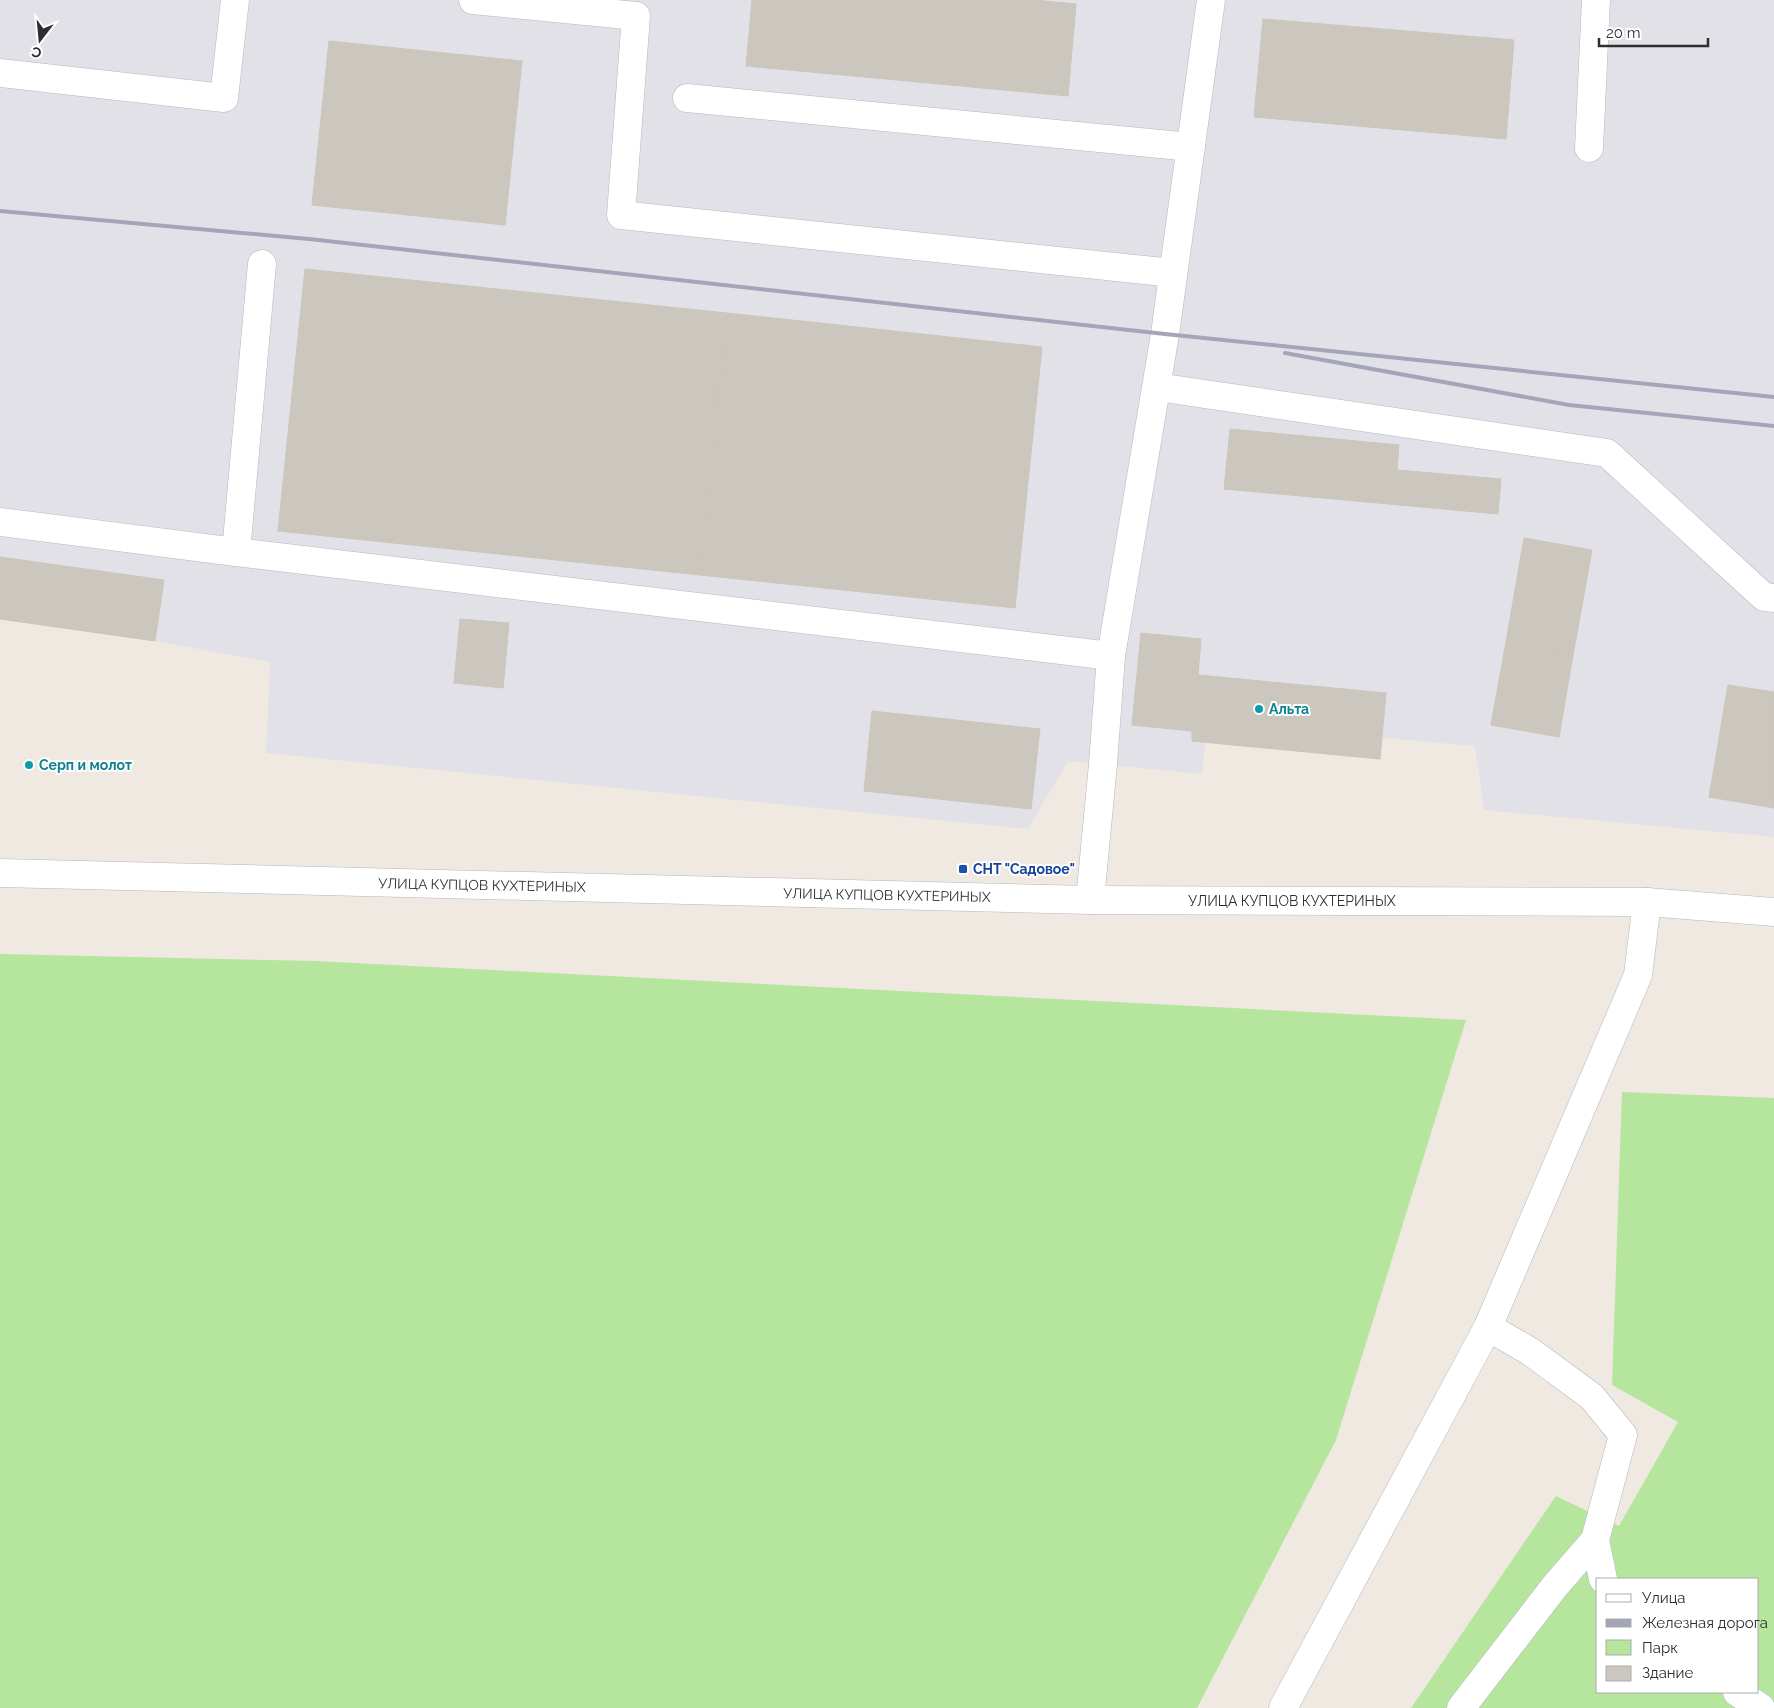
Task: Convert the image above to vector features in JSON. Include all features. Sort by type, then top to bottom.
[{"type":"street","points":[[0,73],[224,98],[235,0]]},
{"type":"street","points":[[472,0],[636,16],[621,215],[1173,273]]},
{"type":"street","points":[[1090,900],[1103,764],[1110,656],[1166,334],[1211,0]]},
{"type":"street","points":[[1589,148],[1596,0]]},
{"type":"street","points":[[687,98],[1191,147]]},
{"type":"street","points":[[236,552],[262,264]]},
{"type":"street","points":[[1156,387],[1607,453],[1764,597],[1774,598]]},
{"type":"street","points":[[0,522],[1110,656]]},
{"type":"street","name":"УЛИЦА КУПЦОВ КУХТЕРИНЫХ","points":[[0,873],[1090,900],[1647,902],[1774,912]]},
{"type":"street","points":[[1284,1708],[1488,1327],[1638,975],[1647,902]]},
{"type":"street","points":[[1461,1708],[1555,1586],[1595,1540],[1623,1435],[1592,1397],[1531,1352],[1488,1327]]},
{"type":"street","points":[[1595,1540],[1604,1578]]},
{"type":"street","points":[[1739,1693],[1761,1708]]},
{"type":"shaded area","points":[[0,0],[1774,0],[1774,837],[1484,810],[1475,746],[1382,738],[1380,759],[1205,743],[1202,774],[1068,761],[1028,829],[266,753],[270,662],[155,641],[0,619]]},
{"type":"green space","points":[[0,954],[316,961],[1466,1020],[1336,1440],[1197,1708],[0,1708]]},
{"type":"green space","points":[[1622,1092],[1774,1098],[1774,1708],[1411,1708],[1556,1496],[1619,1526],[1678,1422],[1612,1385]]},
{"type":"building","points":[[752,0],[1034,0],[1076,4],[1068,96],[746,66]]},
{"type":"building","points":[[1263,19],[1514,40],[1506,139],[1254,117]]},
{"type":"building","points":[[329,41],[522,61],[505,225],[312,205]]},
{"type":"building","points":[[305,269],[727,313],[700,575],[278,531]]},
{"type":"building","points":[[727,313],[1042,347],[1015,608],[700,575]]},
{"type":"building","points":[[1230,429],[1399,445],[1397,470],[1501,479],[1498,514],[1224,489]]},
{"type":"building","points":[[1524,538],[1592,550],[1573,655],[1506,642]]},
{"type":"building","points":[[0,557],[164,580],[155,641],[0,619]]},
{"type":"building","points":[[460,619],[509,623],[503,688],[454,683]]},
{"type":"building","name":"Альта","points":[[1141,633],[1201,639],[1198,675],[1386,693],[1380,759],[1192,741],[1192,731],[1132,725]]},
{"type":"building","points":[[1506,642],[1573,655],[1559,737],[1491,725]]},
{"type":"building","points":[[1728,685],[1774,692],[1774,808],[1709,797]]},
{"type":"building","points":[[872,711],[1040,729],[1031,809],[864,791]]},
{"type":"railway","points":[[0,211],[309,239],[1165,334],[1774,397]]},
{"type":"railway","points":[[1285,353],[1569,405],[1774,426]]},
{"type":"place","name":"Альта","points":[[1259,709]]},
{"type":"place","name":"Серп и молот","points":[[29,765]]},
{"type":"place","name":"СНТ \"Садовое\"","points":[[963,869]]}]
